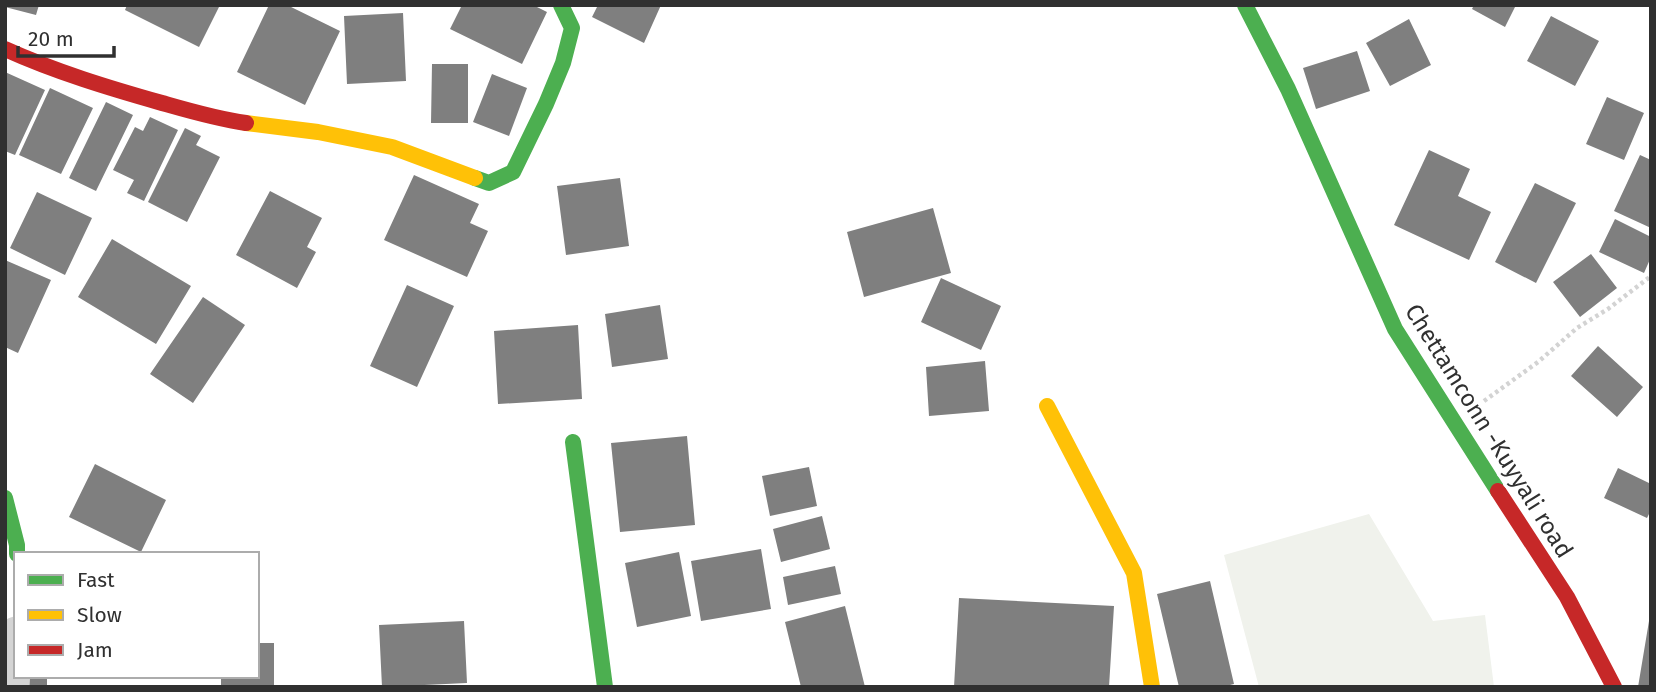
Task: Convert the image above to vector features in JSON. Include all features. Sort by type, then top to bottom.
[{"type":"street","points":[[5,49],[34,62],[119,91],[224,120],[318,132],[391,148],[489,183],[513,172],[563,63],[572,28],[561,5]]},
{"type":"street","name":"Chettamconn -Kuyyali road","points":[[1245,5],[1288,89],[1395,329],[1567,597],[1614,687]]},
{"type":"street","points":[[1047,406],[1134,572],[1152,687]]},
{"type":"street","points":[[573,442],[605,687]]},
{"type":"street","points":[[5,498],[17,552]]},
{"type":"street","points":[[13,687],[14,669]]},
{"type":"path","points":[[1455,422],[1538,362],[1577,328],[1608,309],[1651,276]]},
{"type":"shaded area","points":[[1369,514],[1433,621],[1485,615],[1494,687],[1259,687],[1224,555]]},
{"type":"building","points":[[5,5],[39,5],[36,15]]},
{"type":"building","points":[[127,5],[220,5],[199,47],[125,10]]},
{"type":"building","points":[[269,5],[287,5],[340,31],[305,105],[237,72]]},
{"type":"building","points":[[462,5],[533,5],[547,12],[522,64],[450,29]]},
{"type":"building","points":[[598,5],[661,5],[644,43],[592,17]]},
{"type":"building","points":[[1474,5],[1516,5],[1505,27],[1472,9]]},
{"type":"building","points":[[403,13],[406,81],[347,84],[344,16]]},
{"type":"building","points":[[1551,16],[1599,41],[1575,86],[1527,61]]},
{"type":"building","points":[[1409,19],[1431,65],[1390,86],[1366,43]]},
{"type":"building","points":[[1357,51],[1370,91],[1316,109],[1303,68]]},
{"type":"building","points":[[432,64],[468,64],[468,123],[431,123]]},
{"type":"building","points":[[5,72],[45,90],[15,155],[5,151]]},
{"type":"building","points":[[492,74],[527,88],[509,136],[473,122]]},
{"type":"building","points":[[50,88],[93,108],[61,174],[19,155]]},
{"type":"building","points":[[1607,97],[1644,113],[1624,160],[1586,144]]},
{"type":"building","points":[[106,102],[133,115],[96,191],[69,178]]},
{"type":"building","points":[[150,117],[178,130],[144,201],[127,193],[134,180],[113,170],[135,127],[143,131]]},
{"type":"building","points":[[185,128],[201,136],[196,145],[220,157],[187,222],[148,202]]},
{"type":"building","points":[[1429,150],[1470,169],[1458,196],[1491,212],[1469,260],[1394,225]]},
{"type":"building","points":[[1640,155],[1651,160],[1651,228],[1614,211]]},
{"type":"building","points":[[414,175],[479,204],[470,223],[488,231],[467,277],[384,240]]},
{"type":"building","points":[[620,178],[629,246],[566,255],[557,186]]},
{"type":"building","points":[[1535,183],[1576,203],[1536,283],[1495,262]]},
{"type":"building","points":[[270,191],[322,218],[307,247],[316,252],[297,288],[236,255]]},
{"type":"building","points":[[37,192],[92,218],[65,275],[10,248]]},
{"type":"building","points":[[933,208],[951,273],[864,297],[847,232]]},
{"type":"building","points":[[1615,219],[1651,237],[1651,257],[1644,273],[1599,252]]},
{"type":"building","points":[[112,239],[191,286],[156,344],[78,297]]},
{"type":"building","points":[[1591,254],[1617,288],[1580,317],[1553,282]]},
{"type":"building","points":[[5,260],[51,280],[18,353],[5,347]]},
{"type":"building","points":[[941,278],[1001,306],[981,350],[921,322]]},
{"type":"building","points":[[407,285],[454,306],[417,387],[370,366]]},
{"type":"building","points":[[203,297],[245,325],[193,403],[150,374]]},
{"type":"building","points":[[660,305],[668,359],[612,367],[605,314]]},
{"type":"building","points":[[578,325],[582,399],[498,404],[494,331]]},
{"type":"building","points":[[1598,346],[1643,387],[1617,417],[1571,376]]},
{"type":"building","points":[[985,361],[989,411],[929,416],[926,367]]},
{"type":"building","points":[[687,436],[695,525],[620,532],[611,443]]},
{"type":"building","points":[[95,464],[166,500],[141,552],[69,517]]},
{"type":"building","points":[[809,467],[817,506],[770,516],[762,476]]},
{"type":"building","points":[[1618,468],[1651,484],[1651,510],[1647,518],[1604,498]]},
{"type":"building","points":[[822,516],[830,549],[781,562],[773,529]]},
{"type":"building","points":[[761,549],[771,609],[701,621],[691,561]]},
{"type":"building","points":[[679,552],[691,616],[637,627],[625,563]]},
{"type":"building","points":[[835,566],[841,594],[788,605],[783,577]]},
{"type":"building","points":[[1210,581],[1234,684],[1222,687],[1179,687],[1157,594]]},
{"type":"building","points":[[959,598],[1114,606],[1109,687],[954,687]]},
{"type":"building","points":[[845,606],[865,687],[801,687],[785,622]]},
{"type":"building","points":[[464,621],[467,683],[382,687],[379,625]]},
{"type":"building","points":[[1649,621],[1651,687],[1638,687]]},
{"type":"building","points":[[259,643],[274,643],[274,687],[221,687],[221,678],[259,678]]},
{"type":"building","points":[[21,678],[47,678],[47,687],[21,687]]},
{"type":"traffic: fast","points":[[475,178],[489,183],[513,172],[563,63],[572,28],[561,5]]},
{"type":"traffic: fast","points":[[1245,5],[1288,89],[1395,329],[1498,491]]},
{"type":"traffic: fast","points":[[573,442],[605,687]]},
{"type":"traffic: fast","points":[[5,498],[17,552]]},
{"type":"traffic: slow","points":[[246,123],[318,132],[392,147],[475,178]]},
{"type":"traffic: slow","points":[[1047,406],[1134,573],[1152,687]]},
{"type":"traffic: jam","points":[[5,49],[122,91],[246,123]]},
{"type":"traffic: jam","points":[[1498,491],[1567,597],[1614,687]]}]
